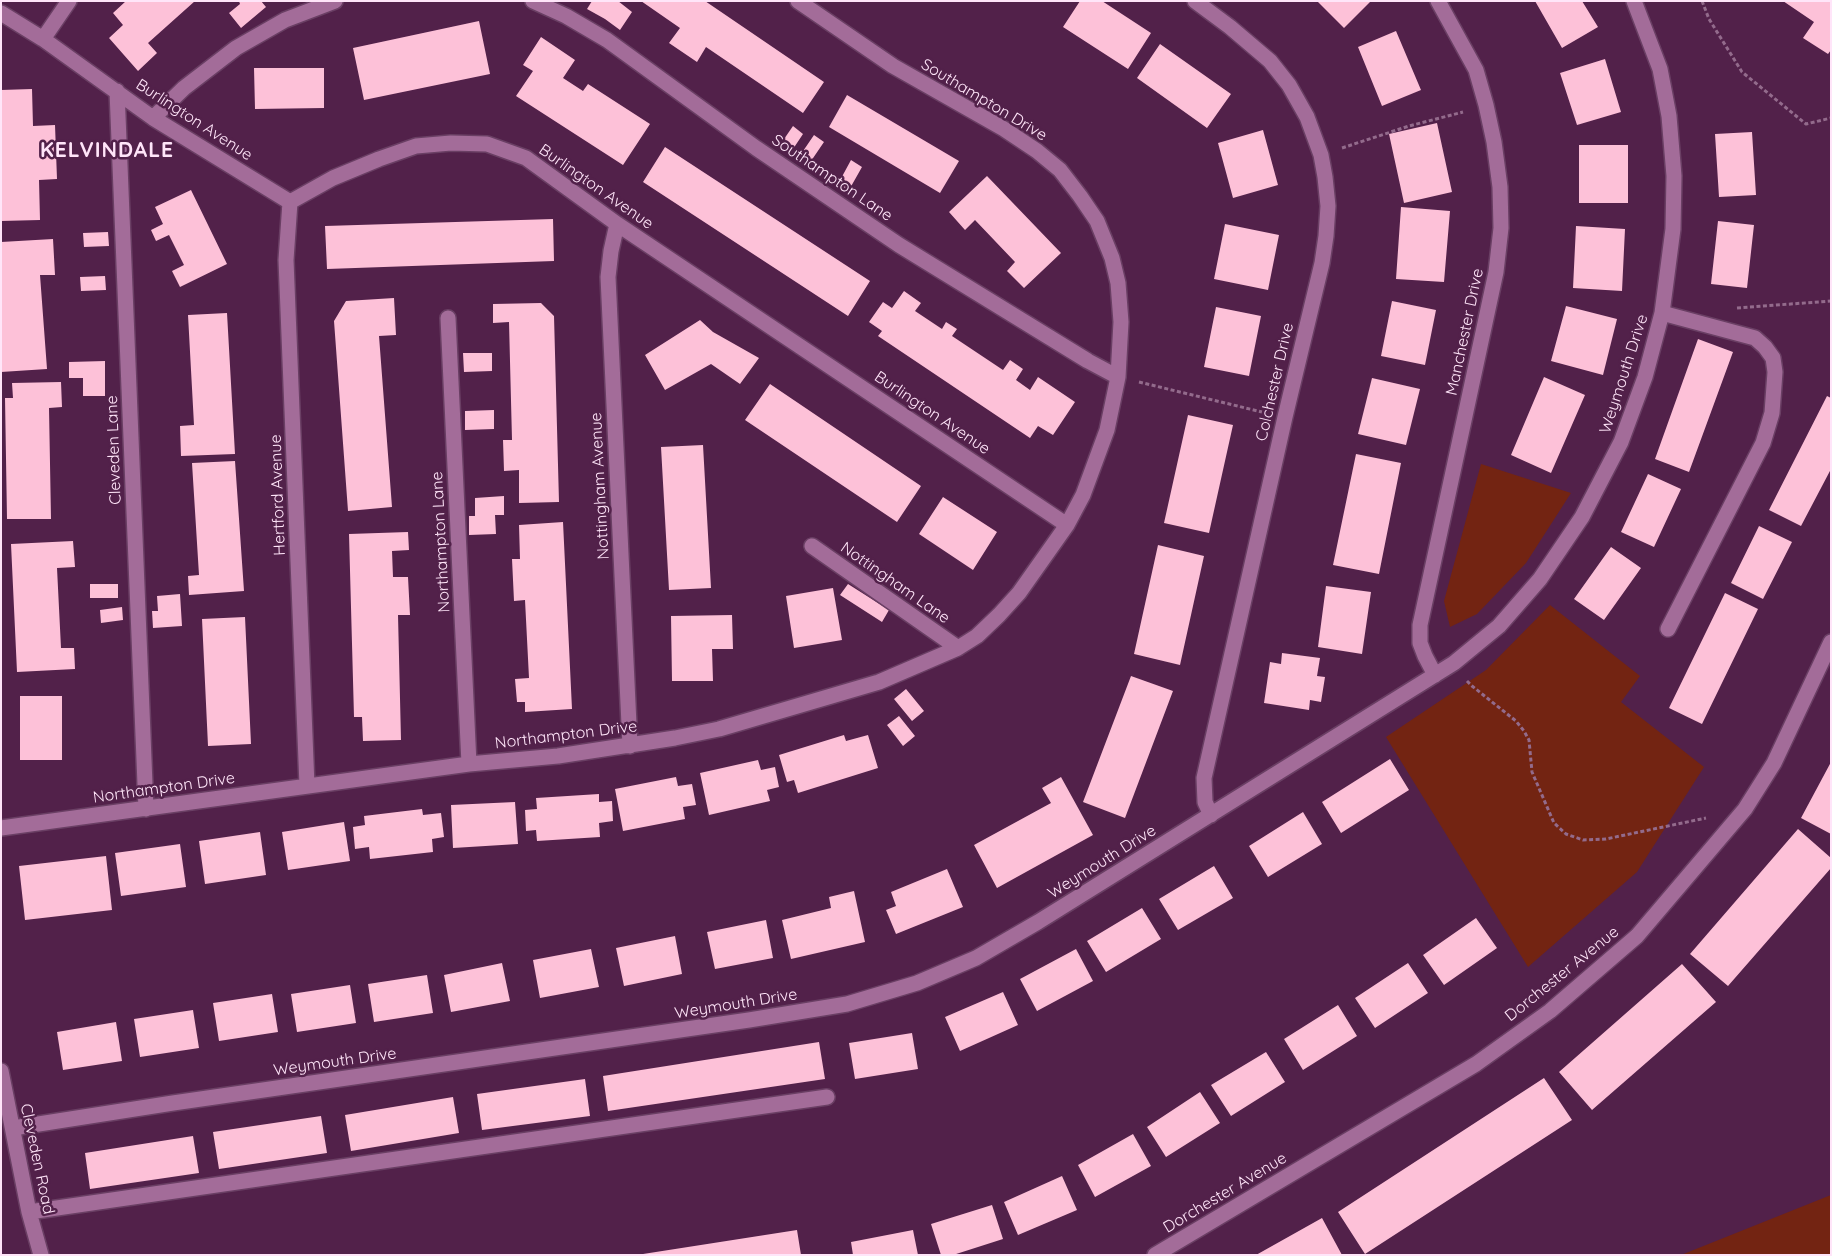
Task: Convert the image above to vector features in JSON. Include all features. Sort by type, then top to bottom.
[{"type":"street","points":[[43,39],[69,1]]},
{"type":"street","points":[[153,118],[184,88],[236,48],[285,20],[335,1]]},
{"type":"street","name":"Southampton Lane","points":[[533,1],[566,16],[607,40],[756,148],[899,245],[1088,361],[1118,377]]},
{"type":"street","name":"Southampton Drive","points":[[798,1],[893,66],[1037,151],[1060,170],[1097,220],[1112,258],[1118,283],[1121,322],[1118,377],[1107,430],[1082,495],[1067,524]]},
{"type":"street","name":"Colchester Drive","points":[[1195,1],[1230,27],[1270,61],[1289,85],[1307,117],[1320,155],[1325,177],[1328,206],[1322,263],[1284,417],[1204,778],[1204,802],[1211,815]]},
{"type":"street","name":"Manchester Drive","points":[[1435,675],[1420,644],[1420,625],[1496,272],[1501,228],[1500,187],[1494,142],[1486,106],[1476,70],[1438,1]]},
{"type":"street","name":"Weymouth Drive","points":[[13,1128],[730,1023],[847,1004],[917,983],[976,958],[1038,922],[1372,716],[1454,663],[1499,626],[1540,579],[1582,517],[1622,442],[1645,377],[1662,313],[1673,229],[1674,176],[1669,116],[1660,69],[1634,1]]},
{"type":"street","name":"Burlington Avenue","points":[[1,13],[43,39],[117,90],[153,118],[290,202],[334,178],[416,146],[451,142],[488,144],[526,158],[617,224],[1067,524]]},
{"type":"street","name":"Cleveden Lane","points":[[117,90],[146,809]]},
{"type":"street","name":"Hertford Avenue","points":[[290,202],[286,260],[307,786]]},
{"type":"street","name":"Nottingham Avenue","points":[[617,224],[608,277],[630,746]]},
{"type":"street","points":[[1662,313],[1755,338],[1773,358],[1775,372],[1772,413],[1764,443],[1668,629]]},
{"type":"street","name":"Northampton Lane","points":[[448,318],[469,764]]},
{"type":"street","name":"Northampton Drive","points":[[1,828],[469,764],[558,756],[630,746],[719,729],[879,682],[958,648],[977,636],[1019,592],[1067,524]]},
{"type":"street","name":"Nottingham Lane","points":[[812,546],[958,648]]},
{"type":"street","name":"Dorchester Avenue","points":[[1155,1255],[1476,1064],[1550,1011],[1637,936],[1745,809],[1774,763],[1831,642]]},
{"type":"street","name":"Cleveden Road","points":[[1,1070],[40,1255]]},
{"type":"street","points":[[30,1212],[826,1097]]},
{"type":"path","points":[[1702,1],[1710,19],[1742,72],[1806,124],[1831,118]]},
{"type":"path","points":[[1320,155],[1409,126],[1486,106]]},
{"type":"path","points":[[1732,308],[1831,301]]},
{"type":"path","points":[[1118,377],[1284,417]]},
{"type":"path","points":[[1454,663],[1472,686],[1516,721],[1524,731],[1529,740],[1532,772],[1554,822],[1566,834],[1583,840],[1606,840],[1708,817]]},
{"type":"shaded area","points":[[1481,464],[1571,493],[1526,563],[1477,614],[1450,627],[1444,601]]},
{"type":"shaded area","points":[[1550,605],[1640,676],[1621,702],[1704,767],[1637,872],[1528,967],[1386,737],[1486,670]]},
{"type":"shaded area","points":[[1831,1195],[1831,1255],[1681,1255]]},
{"type":"building","points":[[126,1],[195,1],[148,43],[157,53],[138,71],[109,38],[123,25],[113,13]]},
{"type":"building","points":[[239,1],[261,1],[266,7],[241,28],[229,13],[240,4]]},
{"type":"building","points":[[592,1],[618,1],[632,12],[620,30],[587,9]]},
{"type":"building","points":[[641,1],[705,1],[824,82],[803,113],[706,47],[697,62],[669,43],[680,28]]},
{"type":"building","points":[[1080,1],[1102,1],[1151,33],[1128,69],[1063,27]]},
{"type":"building","points":[[1317,1],[1371,1],[1344,28]]},
{"type":"building","points":[[1535,1],[1582,1],[1598,27],[1562,48]]},
{"type":"building","points":[[1783,1],[1831,1],[1831,50],[1828,54],[1803,38],[1814,22]]},
{"type":"building","points":[[479,21],[490,74],[364,100],[353,48]]},
{"type":"building","points":[[1396,31],[1421,90],[1382,106],[1358,47]]},
{"type":"building","points":[[541,37],[575,60],[563,78],[583,91],[588,84],[650,124],[623,165],[516,96],[533,71],[523,65]]},
{"type":"building","points":[[1160,44],[1231,94],[1207,128],[1137,78]]},
{"type":"building","points":[[1605,59],[1621,112],[1577,125],[1560,73]]},
{"type":"building","points":[[254,68],[324,68],[324,108],[255,109]]},
{"type":"building","points":[[32,89],[33,126],[55,125],[57,179],[39,180],[40,220],[1,221],[1,90]]},
{"type":"building","points":[[847,95],[959,161],[940,193],[829,127]]},
{"type":"building","points":[[1437,123],[1452,192],[1404,203],[1389,134]]},
{"type":"building","points":[[793,126],[803,134],[793,149],[782,142]]},
{"type":"building","points":[[1263,130],[1278,185],[1233,198],[1218,143]]},
{"type":"building","points":[[1752,132],[1756,195],[1719,197],[1715,134]]},
{"type":"building","points":[[814,135],[824,142],[809,164],[799,157]]},
{"type":"building","points":[[1579,145],[1628,145],[1628,203],[1579,203]]},
{"type":"building","points":[[665,147],[870,281],[848,316],[643,182]]},
{"type":"building","points":[[851,160],[862,167],[849,190],[838,184]]},
{"type":"building","points":[[987,176],[1061,253],[1024,288],[1007,271],[1015,262],[975,220],[965,230],[949,212]]},
{"type":"building","points":[[191,190],[227,264],[180,287],[172,271],[184,265],[169,235],[156,241],[151,230],[163,224],[155,207]]},
{"type":"building","points":[[1401,207],[1450,211],[1444,282],[1396,279]]},
{"type":"building","points":[[553,219],[554,261],[327,269],[325,226]]},
{"type":"building","points":[[1718,221],[1754,225],[1747,288],[1711,284]]},
{"type":"building","points":[[1225,224],[1279,235],[1268,290],[1214,279]]},
{"type":"building","points":[[1576,226],[1625,229],[1622,291],[1573,288]]},
{"type":"building","points":[[108,232],[109,246],[84,247],[83,233]]},
{"type":"building","points":[[53,239],[55,275],[40,275],[47,369],[1,372],[1,242]]},
{"type":"building","points":[[105,276],[106,290],[81,291],[80,277]]},
{"type":"building","points":[[904,291],[921,303],[915,311],[942,329],[946,322],[957,329],[952,336],[1003,370],[1010,360],[1023,369],[1016,380],[1030,390],[1038,377],[1075,402],[1053,435],[1038,426],[1030,438],[878,336],[882,331],[869,322],[883,302],[892,308]]},
{"type":"building","points":[[394,298],[396,335],[379,336],[392,507],[348,511],[334,321],[346,301]]},
{"type":"building","points":[[1392,301],[1436,310],[1425,365],[1381,356]]},
{"type":"building","points":[[541,303],[554,316],[559,502],[519,503],[519,470],[504,471],[503,440],[512,440],[509,322],[493,323],[493,304]]},
{"type":"building","points":[[1566,306],[1617,319],[1603,375],[1551,361]]},
{"type":"building","points":[[1216,307],[1261,316],[1249,376],[1204,367]]},
{"type":"building","points":[[227,313],[235,454],[181,456],[180,426],[194,425],[188,315]]},
{"type":"building","points":[[700,320],[713,332],[759,358],[740,384],[711,364],[665,390],[645,355]]},
{"type":"building","points":[[1698,339],[1733,352],[1689,472],[1655,459]]},
{"type":"building","points":[[463,353],[492,353],[492,371],[464,372]]},
{"type":"building","points":[[105,361],[105,396],[83,396],[83,378],[69,378],[69,362]]},
{"type":"building","points":[[1544,377],[1585,395],[1551,473],[1511,455]]},
{"type":"building","points":[[1372,378],[1420,389],[1406,445],[1358,434]]},
{"type":"building","points":[[61,382],[62,407],[49,408],[51,519],[7,519],[5,398],[13,398],[12,383]]},
{"type":"building","points":[[770,384],[921,486],[897,522],[745,420]]},
{"type":"building","points":[[1827,396],[1831,398],[1831,469],[1801,526],[1769,510]]},
{"type":"building","points":[[494,410],[494,429],[465,430],[465,411]]},
{"type":"building","points":[[1188,415],[1233,425],[1209,533],[1164,523]]},
{"type":"building","points":[[703,445],[711,588],[669,590],[661,447]]},
{"type":"building","points":[[1356,454],[1401,463],[1379,574],[1333,565]]},
{"type":"building","points":[[235,461],[244,591],[189,595],[188,576],[199,575],[192,463]]},
{"type":"building","points":[[1648,474],[1681,489],[1654,547],[1621,532]]},
{"type":"building","points":[[504,496],[504,515],[495,515],[496,534],[469,535],[469,516],[475,516],[475,498]]},
{"type":"building","points":[[943,497],[997,532],[973,570],[919,534]]},
{"type":"building","points":[[563,522],[572,709],[525,712],[525,702],[517,702],[515,679],[529,678],[525,600],[514,601],[512,559],[520,559],[519,525]]},
{"type":"building","points":[[1759,526],[1792,542],[1763,599],[1731,583]]},
{"type":"building","points":[[408,532],[409,550],[392,551],[393,577],[408,577],[410,615],[398,615],[401,740],[363,741],[362,717],[354,717],[349,534]]},
{"type":"building","points":[[73,541],[75,567],[57,568],[61,648],[74,648],[75,669],[17,672],[11,544]]},
{"type":"building","points":[[1158,545],[1204,556],[1180,665],[1134,654]]},
{"type":"building","points":[[1611,547],[1641,568],[1604,620],[1574,599]]},
{"type":"building","points":[[90,584],[118,584],[118,598],[90,598]]},
{"type":"building","points":[[848,584],[889,610],[882,622],[840,595]]},
{"type":"building","points":[[1326,586],[1371,592],[1362,654],[1318,647]]},
{"type":"building","points":[[833,588],[842,640],[794,648],[786,596]]},
{"type":"building","points":[[1725,593],[1758,609],[1702,724],[1669,708]]},
{"type":"building","points":[[180,594],[182,626],[153,628],[152,611],[158,611],[157,596]]},
{"type":"building","points":[[122,607],[123,620],[101,623],[100,610]]},
{"type":"building","points":[[732,615],[733,649],[712,649],[713,681],[672,681],[671,616]]},
{"type":"building","points":[[245,617],[251,744],[208,746],[202,619]]},
{"type":"building","points":[[1282,653],[1320,658],[1317,676],[1325,677],[1321,702],[1310,700],[1309,710],[1264,703],[1270,662],[1281,664]]},
{"type":"building","points":[[1131,676],[1173,691],[1125,818],[1083,802]]},
{"type":"building","points":[[906,689],[924,711],[912,721],[894,699]]},
{"type":"building","points":[[20,696],[62,696],[62,760],[20,760]]},
{"type":"building","points":[[899,716],[915,736],[903,746],[887,725]]},
{"type":"building","points":[[844,735],[846,741],[868,735],[878,768],[798,793],[794,780],[787,782],[779,755]]},
{"type":"building","points":[[1390,759],[1409,790],[1341,833],[1322,802]]},
{"type":"building","points":[[758,760],[761,770],[775,767],[779,787],[767,790],[770,801],[709,815],[700,773]]},
{"type":"building","points":[[1831,762],[1831,834],[1801,818]]},
{"type":"building","points":[[676,777],[678,786],[692,784],[696,805],[683,807],[685,819],[623,831],[615,789]]},
{"type":"building","points":[[1061,777],[1093,835],[997,888],[974,845],[1051,803],[1042,788]]},
{"type":"building","points":[[599,794],[599,802],[612,801],[613,821],[599,823],[600,837],[537,841],[536,830],[526,831],[525,810],[537,809],[536,798]]},
{"type":"building","points":[[515,802],[518,844],[453,848],[451,805]]},
{"type":"building","points":[[422,809],[423,815],[441,813],[444,837],[432,839],[433,852],[370,859],[369,847],[355,849],[353,827],[365,825],[364,816]]},
{"type":"building","points":[[1303,812],[1322,844],[1268,877],[1249,846]]},
{"type":"building","points":[[344,822],[350,861],[288,870],[282,832]]},
{"type":"building","points":[[1798,829],[1831,858],[1831,868],[1728,986],[1690,954]]},
{"type":"building","points":[[260,832],[266,875],[205,884],[199,841]]},
{"type":"building","points":[[180,844],[186,887],[121,896],[115,853]]},
{"type":"building","points":[[106,856],[112,910],[25,920],[19,866]]},
{"type":"building","points":[[1214,866],[1233,898],[1178,930],[1159,899]]},
{"type":"building","points":[[947,869],[963,907],[896,934],[886,910],[896,906],[891,892]]},
{"type":"building","points":[[854,891],[865,942],[791,959],[782,920],[831,908],[829,897]]},
{"type":"building","points":[[1142,908],[1161,939],[1106,972],[1087,941]]},
{"type":"building","points":[[1476,918],[1497,948],[1444,985],[1423,955]]},
{"type":"building","points":[[766,920],[773,958],[715,969],[707,932]]},
{"type":"building","points":[[675,936],[682,974],[624,986],[616,948]]},
{"type":"building","points":[[591,949],[599,987],[540,998],[533,960]]},
{"type":"building","points":[[1076,949],[1093,981],[1037,1011],[1020,979]]},
{"type":"building","points":[[502,963],[510,1001],[451,1012],[444,975]]},
{"type":"building","points":[[1408,963],[1428,993],[1375,1028],[1355,998]]},
{"type":"building","points":[[1682,964],[1716,1002],[1592,1110],[1559,1072]]},
{"type":"building","points":[[427,975],[433,1013],[374,1022],[368,984]]},
{"type":"building","points":[[350,985],[356,1023],[297,1032],[291,994]]},
{"type":"building","points":[[1003,992],[1018,1025],[960,1051],[945,1017]]},
{"type":"building","points":[[272,994],[278,1032],[219,1041],[213,1003]]},
{"type":"building","points":[[1338,1005],[1357,1036],[1303,1070],[1284,1039]]},
{"type":"building","points":[[193,1010],[199,1048],[140,1057],[134,1019]]},
{"type":"building","points":[[116,1022],[122,1061],[63,1070],[57,1032]]},
{"type":"building","points":[[912,1033],[918,1069],[855,1079],[849,1043]]},
{"type":"building","points":[[819,1042],[825,1079],[608,1111],[603,1076]]},
{"type":"building","points":[[1266,1052],[1285,1082],[1231,1116],[1211,1085]]},
{"type":"building","points":[[1544,1078],[1572,1120],[1365,1254],[1338,1212]]},
{"type":"building","points":[[585,1079],[590,1116],[482,1130],[477,1094]]},
{"type":"building","points":[[1200,1092],[1220,1123],[1166,1157],[1147,1127]]},
{"type":"building","points":[[453,1097],[459,1133],[351,1151],[345,1115]]},
{"type":"building","points":[[321,1116],[327,1153],[219,1169],[213,1132]]},
{"type":"building","points":[[1133,1134],[1151,1166],[1095,1197],[1078,1165]]},
{"type":"building","points":[[193,1136],[199,1173],[90,1189],[85,1153]]},
{"type":"building","points":[[1062,1176],[1077,1210],[1018,1235],[1004,1202]]},
{"type":"building","points":[[992,1205],[1003,1239],[953,1255],[941,1255],[931,1224]]},
{"type":"building","points":[[1322,1218],[1342,1255],[1256,1255]]},
{"type":"building","points":[[797,1230],[801,1255],[643,1254]]},
{"type":"building","points":[[913,1230],[918,1255],[853,1255],[851,1242]]},
{"type":"district","name":"KELVINDALE","points":[[107,151]]}]
